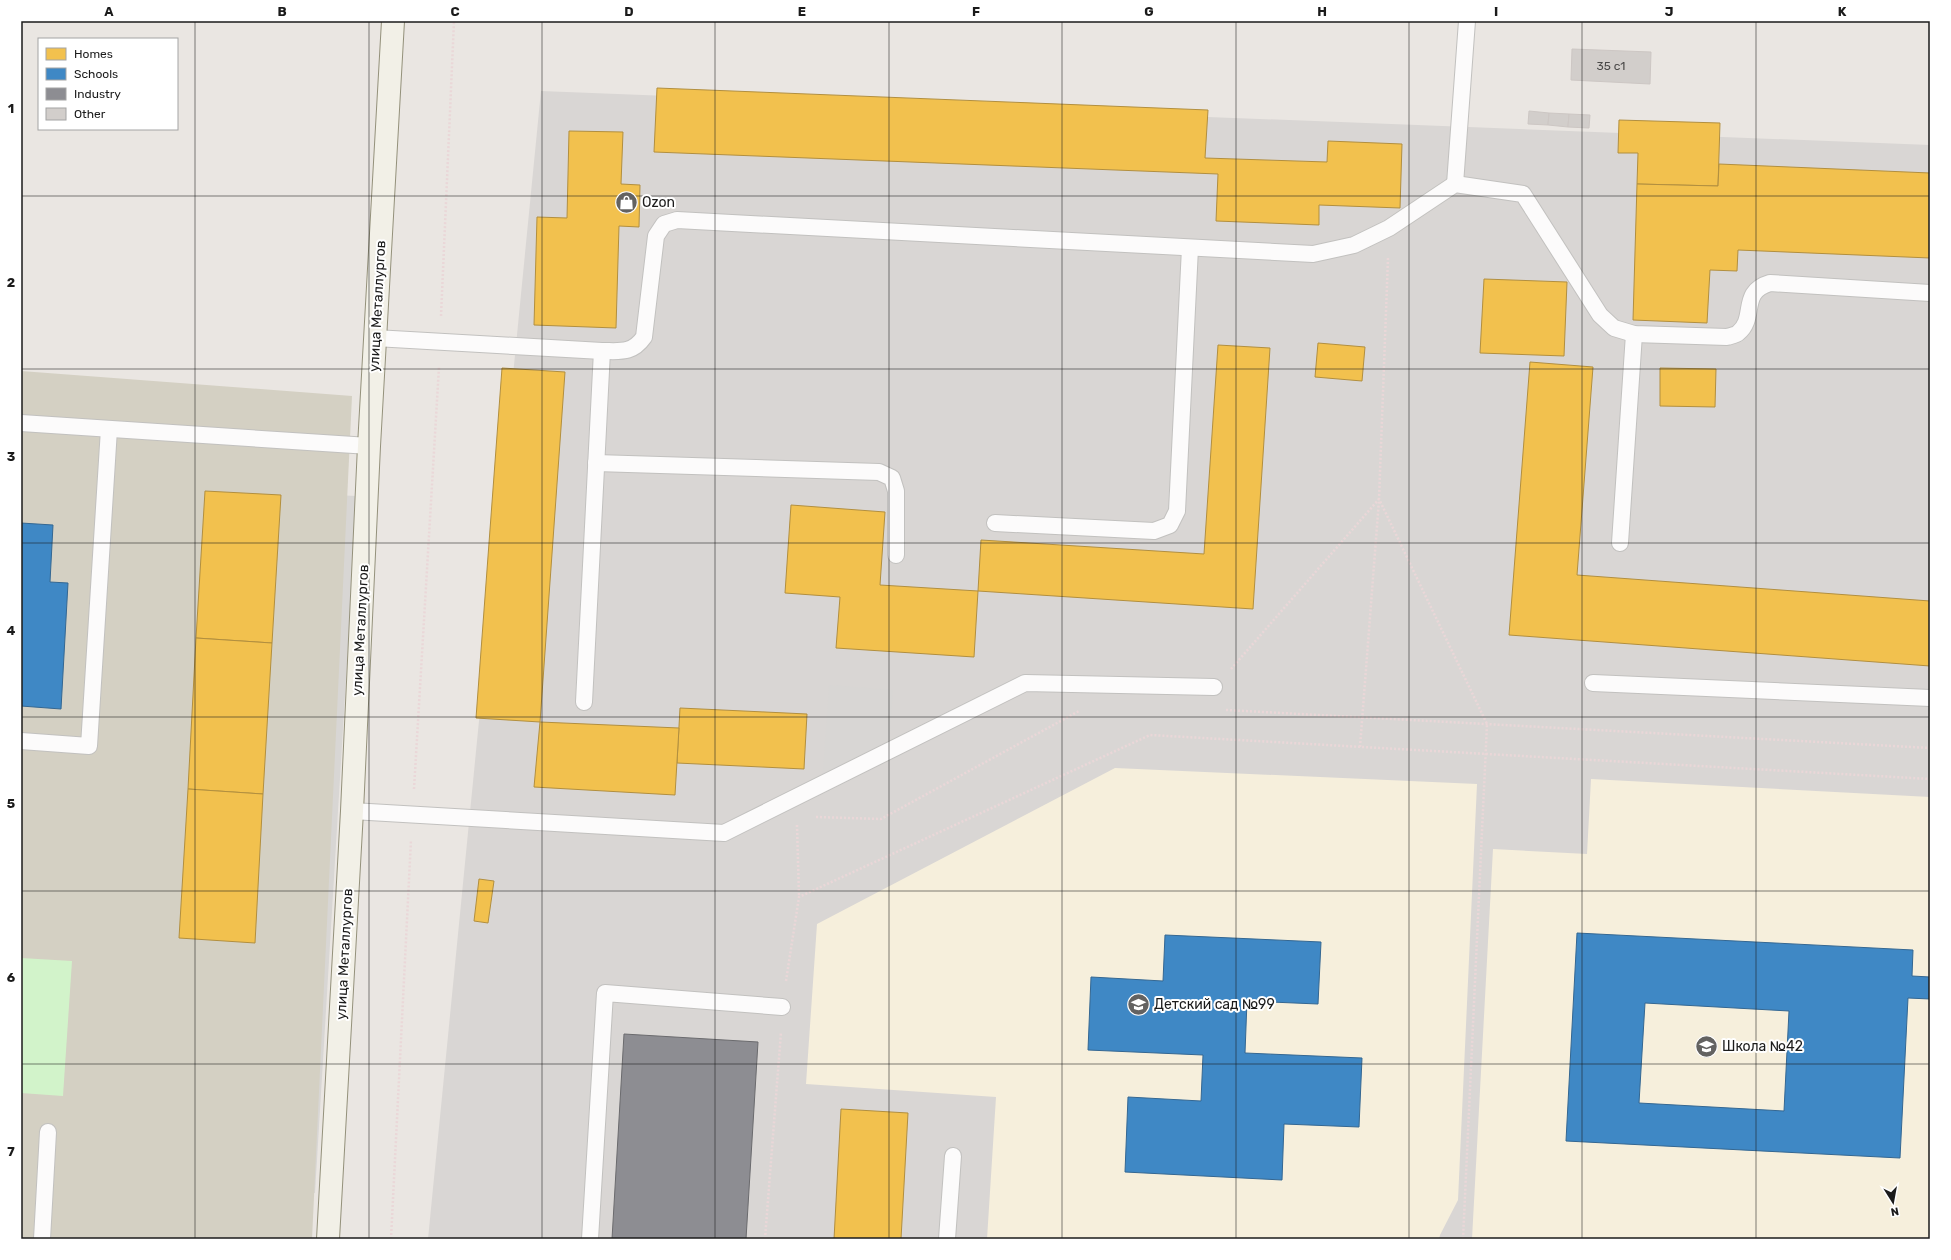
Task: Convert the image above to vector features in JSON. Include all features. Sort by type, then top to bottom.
[{"type":"street","name":"улица Металлургов","points":[[328,1239],[352,811],[368,446],[393,21]]},
{"type":"lane","points":[[1455,184],[1467,21]]},
{"type":"lane","points":[[375,338],[602,351],[626,351],[638,346],[644,337],[656,236],[664,224],[677,220],[1313,254],[1354,245],[1389,228],[1455,184],[1522,194],[1600,315],[1614,328],[1634,334],[1727,337],[1738,333],[1744,326],[1752,294],[1759,286],[1770,282],[1930,293]]},
{"type":"lane","points":[[995,523],[1154,530],[1170,525],[1176,511],[1190,248]]},
{"type":"lane","points":[[1620,543],[1634,334]]},
{"type":"lane","points":[[584,702],[602,351]]},
{"type":"lane","points":[[21,423],[368,446]]},
{"type":"lane","points":[[21,741],[89,746],[109,429]]},
{"type":"lane","points":[[596,463],[879,472],[892,478],[896,491],[896,555]]},
{"type":"lane","points":[[352,811],[724,833],[1025,683],[1214,687]]},
{"type":"lane","points":[[1593,683],[1930,698]]},
{"type":"lane","points":[[590,1239],[605,993],[782,1007]]},
{"type":"lane","points":[[42,1239],[48,1132]]},
{"type":"lane","points":[[947,1239],[953,1156]]},
{"type":"path","points":[[391,1239],[412,814],[440,341],[454,21]]},
{"type":"path","points":[[1360,747],[1379,499],[1389,228]]},
{"type":"path","points":[[1214,687],[1379,499]]},
{"type":"path","points":[[1379,499],[1488,724],[1463,1239]]},
{"type":"path","points":[[812,817],[881,819],[1080,710]]},
{"type":"path","points":[[1220,710],[1930,748]]},
{"type":"path","points":[[799,897],[1150,735],[1930,779]]},
{"type":"path","points":[[765,1239],[782,1007],[799,897],[797,824]]},
{"type":"shaded area","points":[[541,91],[1930,145],[1930,1239],[428,1239]]},
{"type":"shaded area","points":[[21,371],[352,396],[312,1239],[21,1239]]},
{"type":"shaded area","points":[[332,495],[357,496],[315,1193],[290,1191]]},
{"type":"shaded area","points":[[829,685],[893,690],[889,750],[822,784]]},
{"type":"shaded area","name":"Детский сад №99","points":[[1115,768],[1477,784],[1458,1200],[1439,1239],[987,1239],[996,1097],[806,1084],[817,924]]},
{"type":"shaded area","name":"Школа №42","points":[[1591,779],[1930,797],[1930,1239],[1472,1239],[1493,849],[1587,854]]},
{"type":"green space","points":[[21,958],[72,961],[63,1096],[21,1093]]},
{"type":"building: Homes","points":[[657,88],[1208,110],[1205,158],[1327,162],[1328,141],[1402,144],[1400,208],[1319,205],[1319,225],[1216,221],[1218,174],[654,152]]},
{"type":"building: Homes","points":[[1619,120],[1720,123],[1718,186],[1637,184],[1638,153],[1618,153]]},
{"type":"building: Homes","points":[[569,131],[623,132],[621,184],[640,185],[639,227],[619,226],[616,328],[534,325],[537,217],[567,218]]},
{"type":"building: Homes","points":[[1719,164],[1930,173],[1930,258],[1738,250],[1737,271],[1710,270],[1707,323],[1633,320],[1637,184],[1718,186]]},
{"type":"building: Homes","points":[[1484,279],[1567,282],[1564,356],[1480,353]]},
{"type":"building: Homes","points":[[1318,343],[1365,347],[1362,381],[1315,377]]},
{"type":"building: Homes","points":[[1218,345],[1270,348],[1253,609],[978,591],[981,540],[1204,554]]},
{"type":"building: Homes","points":[[1530,362],[1593,367],[1577,575],[1930,601],[1930,666],[1509,635]]},
{"type":"building: Homes","points":[[502,368],[565,372],[540,722],[476,718]]},
{"type":"building: Homes","points":[[1660,368],[1716,369],[1715,407],[1660,406]]},
{"type":"building: Homes","points":[[205,491],[281,495],[272,643],[196,638]]},
{"type":"building: Homes","points":[[791,505],[885,512],[880,585],[978,591],[974,657],[836,648],[840,597],[785,593]]},
{"type":"building: Homes","points":[[196,638],[272,643],[263,794],[188,789]]},
{"type":"building: Homes","points":[[680,708],[807,714],[804,769],[677,763]]},
{"type":"building: Homes","points":[[540,722],[679,728],[675,795],[534,787]]},
{"type":"building: Homes","points":[[188,789],[263,794],[255,943],[179,938]]},
{"type":"building: Homes","points":[[479,879],[494,881],[488,923],[474,921]]},
{"type":"building: Homes","points":[[841,1109],[908,1113],[901,1239],[834,1239]]},
{"type":"building: Schools","points":[[21,523],[53,525],[50,582],[68,583],[61,709],[21,706]]},
{"type":"building: Schools","points":[[1577,933],[1913,950],[1912,976],[1930,977],[1930,999],[1908,998],[1900,1158],[1566,1141]],"holes":[[[1645,1003],[1789,1011],[1784,1111],[1639,1103]]]},
{"type":"building: Schools","points":[[1165,935],[1321,942],[1318,1004],[1247,1001],[1245,1053],[1362,1058],[1359,1127],[1284,1124],[1282,1180],[1125,1172],[1128,1097],[1201,1101],[1203,1055],[1088,1050],[1091,977],[1163,981]]},
{"type":"building: Industry","points":[[624,1034],[758,1042],[746,1239],[612,1239]]},
{"type":"building: Other","points":[[1572,49],[1651,52],[1650,84],[1571,80]]},
{"type":"building: Other","points":[[1529,111],[1549,113],[1548,125],[1528,124]]},
{"type":"building: Other","points":[[1549,113],[1569,114],[1568,127],[1548,125]]},
{"type":"building: Other","points":[[1569,114],[1590,115],[1589,128],[1568,127]]},
{"type":"place","name":"Ozon","points":[[626,202]]},
{"type":"place","name":"Детский сад №99","points":[[1139,1004]]},
{"type":"place","name":"Школа №42","points":[[1706,1046]]}]
